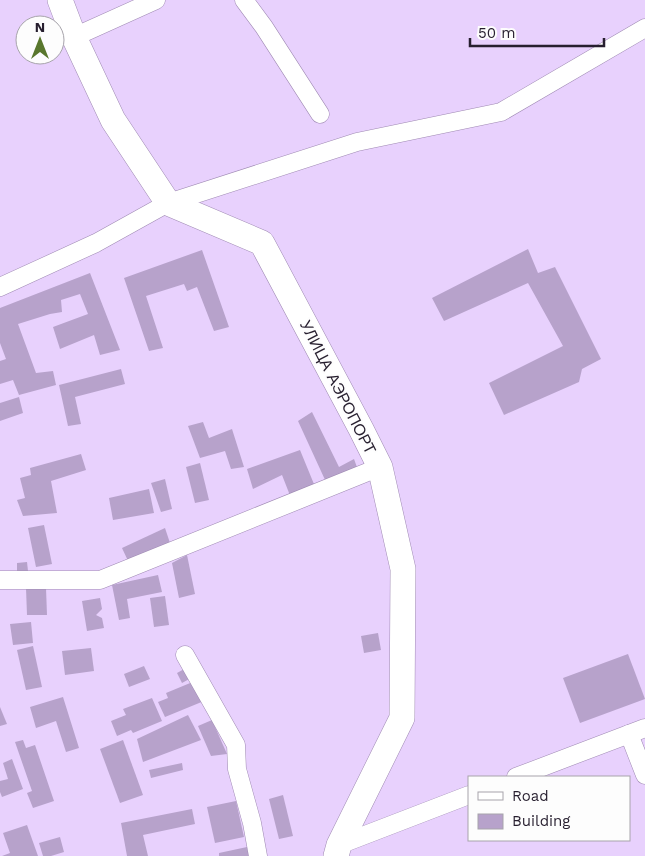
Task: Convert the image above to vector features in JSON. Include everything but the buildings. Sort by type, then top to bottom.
[{"type":"main road","points":[[60,0],[74,37],[113,120],[168,203]]},
{"type":"main road","name":"УЛИЦА АЭРОПОРТ","points":[[168,203],[262,243],[380,467],[403,569],[402,718],[338,850]]},
{"type":"street","points":[[74,37],[156,0]]},
{"type":"street","points":[[244,0],[264,27],[320,114]]},
{"type":"street","points":[[0,287],[96,243],[168,203],[357,142],[501,112],[645,28]]},
{"type":"street","points":[[0,580],[100,580],[380,467]]},
{"type":"street","points":[[185,655],[236,745],[237,769],[252,823],[258,856]]},
{"type":"street","points":[[519,776],[637,731],[645,775]]},
{"type":"street","points":[[338,850],[468,795]]}]
